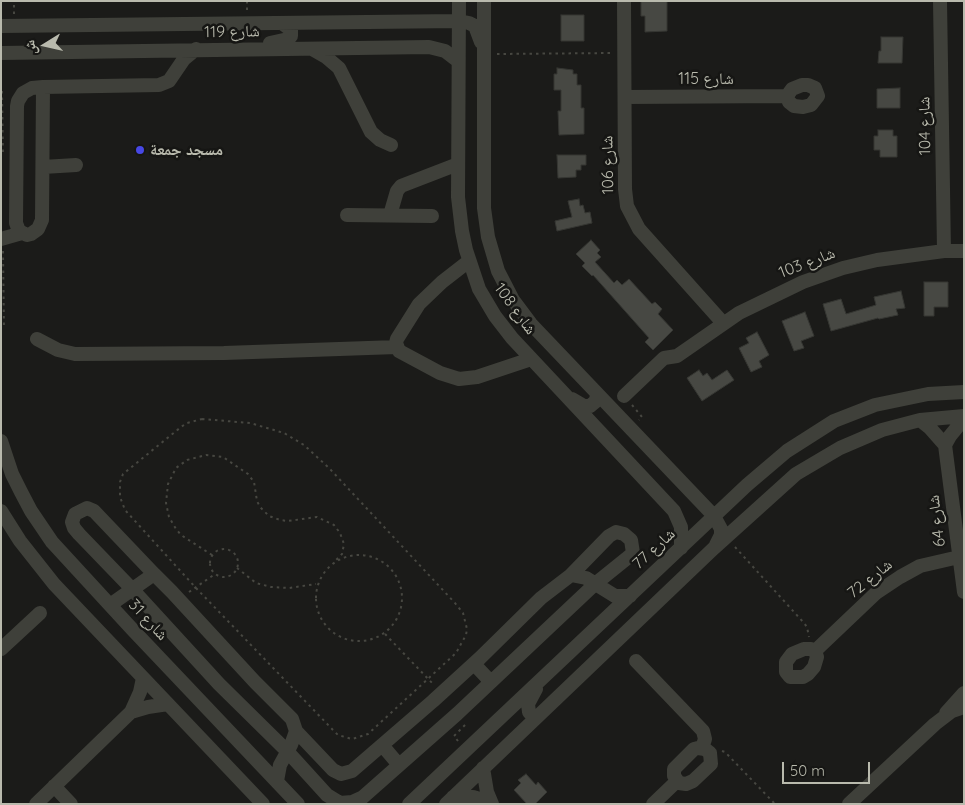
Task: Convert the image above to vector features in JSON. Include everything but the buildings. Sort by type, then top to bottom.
[{"type":"street","name":"شارع 108","points":[[459,1],[458,164],[460,214],[469,261],[479,289],[495,316],[532,359],[674,511],[681,527],[681,548]]},
{"type":"street","name":"شارع 108","points":[[484,1],[483,190],[492,254],[505,286],[522,312],[714,516]]},
{"type":"street","name":"شارع 106","points":[[624,1],[625,189],[627,206],[639,229],[723,323]]},
{"type":"street","name":"شارع 104","points":[[940,1],[944,251]]},
{"type":"street","name":"شارع 119","points":[[1,26],[459,22]]},
{"type":"street","points":[[459,22],[469,22],[475,26],[483,51]]},
{"type":"street","points":[[238,49],[288,39],[292,32],[290,28],[283,24]]},
{"type":"street","points":[[1,33],[23,27]]},
{"type":"street","points":[[311,48],[339,68],[371,132],[380,140],[391,145]]},
{"type":"street","points":[[339,68],[349,53],[359,48]]},
{"type":"street","name":"شارع 119","points":[[2,54],[196,49],[434,48],[450,54],[458,61]]},
{"type":"street","points":[[19,228],[18,101],[26,90],[32,88],[159,85],[169,81],[184,59],[196,49]]},
{"type":"street","points":[[160,50],[168,62],[172,77]]},
{"type":"street","points":[[1,227],[19,228],[31,234],[41,225],[43,88]]},
{"type":"street","name":"شارع 115","points":[[625,97],[787,96]]},
{"type":"street","points":[[390,215],[397,191],[402,186],[458,164]]},
{"type":"street","points":[[43,167],[76,165]]},
{"type":"street","points":[[347,215],[432,216]]},
{"type":"street","points":[[1,239],[19,228]]},
{"type":"street","name":"شارع 103","points":[[624,396],[664,358],[668,356],[675,357],[723,323],[779,293],[834,270],[876,260],[944,251],[964,251]]},
{"type":"street","points":[[469,261],[442,282],[419,304],[399,336],[396,343],[397,347],[405,356],[440,373],[459,379],[477,378],[532,359]]},
{"type":"street","points":[[37,339],[58,350],[75,354],[224,353],[397,347]]},
{"type":"street","name":"شارع 77","points":[[409,804],[714,516],[774,462],[802,441],[834,421],[896,399],[928,394],[964,392]]},
{"type":"street","points":[[565,395],[587,407],[594,404],[598,394]]},
{"type":"street","points":[[449,800],[714,548],[796,474],[840,448],[882,430],[920,420],[964,416]]},
{"type":"street","points":[[920,420],[946,445],[950,436],[964,420]]},
{"type":"street","name":"شارع 31","points":[[1,441],[12,474],[31,511],[64,557],[298,804]]},
{"type":"street","name":"شارع 64","points":[[946,445],[964,592]]},
{"type":"street","points":[[87,508],[94,511],[154,574],[292,719],[296,731],[333,770],[341,774],[352,771],[474,664],[541,598],[571,575],[609,536],[616,532],[624,534],[631,540],[633,553],[595,584],[491,682],[363,797],[352,802],[340,802],[327,795],[287,751],[219,684],[74,528],[72,522],[75,514],[87,508]]},
{"type":"street","points":[[1,511],[20,541],[54,584],[263,804]]},
{"type":"street","points":[[714,516],[721,532],[714,548]]},
{"type":"street","name":"شارع 72","points":[[809,650],[900,576],[920,566],[959,557]]},
{"type":"street","points":[[110,605],[154,574]]},
{"type":"street","points":[[571,575],[586,578],[615,596],[630,596]]},
{"type":"street","points":[[1,649],[40,612]]},
{"type":"street","points":[[636,661],[703,731],[705,750],[712,760],[709,767],[689,783],[682,784],[677,781],[674,772],[676,765],[694,750],[705,750]]},
{"type":"street","points":[[474,664],[491,682]]},
{"type":"street","points":[[535,718],[529,712],[528,701],[550,670]]},
{"type":"street","points":[[36,804],[132,712],[143,678]]},
{"type":"street","points":[[849,804],[943,717],[964,693]]},
{"type":"street","points":[[132,712],[168,704]]},
{"type":"street","points":[[943,717],[964,707]]},
{"type":"street","points":[[277,781],[280,764],[291,745],[296,731]]},
{"type":"street","points":[[382,745],[399,765]]},
{"type":"street","points":[[298,764],[299,756],[302,752],[314,750]]},
{"type":"street","points":[[483,768],[484,783],[491,803]]},
{"type":"street","points":[[653,804],[677,781]]},
{"type":"street","points":[[54,786],[70,804]]},
{"type":"street","points":[[449,800],[473,796],[491,803]]},
{"type":"path","points":[[483,51],[624,53]]},
{"type":"path","points":[[202,419],[239,421],[284,433],[304,445],[329,468],[455,603],[463,613],[467,629],[464,641],[456,653],[372,732],[364,737],[352,739],[338,735],[332,730],[196,588],[125,510],[120,497],[121,478],[127,471],[187,423],[202,419]]},
{"type":"path","points":[[212,555],[181,535],[169,517],[166,503],[168,484],[176,468],[187,460],[206,455],[223,458],[248,474],[256,486],[257,501],[269,516],[288,521],[317,517],[334,525],[343,538],[344,544],[342,554],[324,571],[318,584],[315,598],[317,612],[333,634],[346,640],[359,642],[373,640],[385,634],[395,623],[401,609],[402,594],[398,580],[390,567],[378,559],[364,554],[349,555],[335,561]]},
{"type":"path","points":[[727,538],[807,627],[809,650]]},
{"type":"path","points":[[227,549],[234,553],[238,560],[237,568],[232,575],[223,578],[215,574],[210,562],[212,555],[219,550],[227,549]]},
{"type":"path","points":[[237,568],[256,583],[271,587],[289,588],[318,584]]},
{"type":"path","points":[[178,598],[215,574]]},
{"type":"path","points":[[705,750],[725,752],[775,804]]},
{"type":"place","name":"مسجد جمعة","points":[[140,150]]}]
